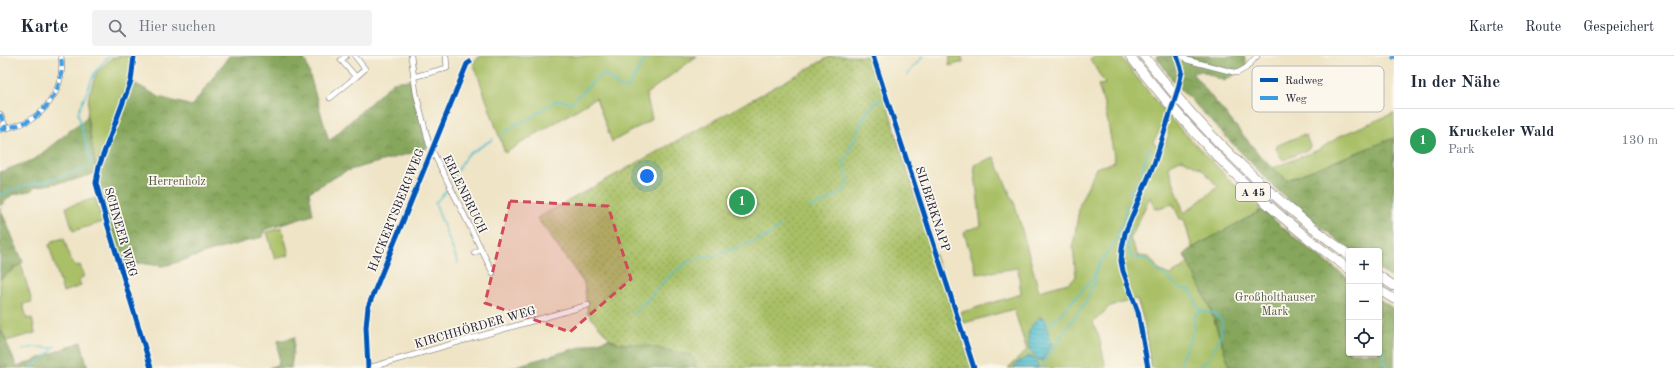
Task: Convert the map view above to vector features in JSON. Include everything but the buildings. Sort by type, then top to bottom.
[{"type":"highway","name":"A 45","points":[[1130,56],[1168,104],[1231,171],[1286,221],[1346,267]]},
{"type":"highway","name":"A 45","points":[[1144,56],[1179,99],[1239,163],[1303,220],[1346,253]]},
{"type":"highway","points":[[1382,278],[1394,286]]},
{"type":"highway","points":[[1382,292],[1394,299]]},
{"type":"street","points":[[0,114],[3,129],[30,119],[48,104],[56,93],[60,80],[62,68],[61,56]]},
{"type":"street","name":"SCHNEER WEG","points":[[134,56],[131,81],[98,170],[96,183],[151,368]]},
{"type":"street","points":[[346,56],[341,60],[356,77]]},
{"type":"street","points":[[330,98],[365,68],[355,56]]},
{"type":"street","name":"ERLENBRUCH","points":[[411,56],[413,77],[431,149],[493,273]]},
{"type":"street","points":[[413,77],[447,68],[446,56]]},
{"type":"street","name":"SILBERKNAPP","points":[[873,56],[974,368]]},
{"type":"street","points":[[1177,56],[1182,71],[1178,89]]},
{"type":"street","points":[[1182,56],[1187,60],[1237,73],[1246,68],[1257,56]]},
{"type":"street","name":"HACKERTSBERGWEG","points":[[368,368],[366,349],[366,314],[431,149],[468,63]]},
{"type":"street","points":[[1148,368],[1140,321],[1121,261],[1125,233],[1154,164],[1168,122]]},
{"type":"street","name":"ERLENBRUCH","points":[[474,253],[481,250]]},
{"type":"street","name":"KIRCHHÖRDER WEG","points":[[368,368],[588,305]]},
{"type":"highlighted area","points":[[510,201],[608,206],[631,279],[570,332],[485,303]]},
{"type":"green space","points":[[118,56],[131,56],[129,80],[96,169],[87,117],[89,95],[97,72],[109,60]]},
{"type":"green space","name":"Herrenholz","points":[[229,56],[302,56],[306,62],[329,141],[393,82],[410,80],[427,146],[426,149],[346,171],[309,192],[313,215],[264,230],[262,237],[162,266],[140,263],[123,267],[107,220],[99,184],[99,172],[71,181],[33,187],[33,190],[12,195],[0,206],[0,172],[35,159],[87,117],[96,168],[129,80],[159,97],[192,106]]},
{"type":"green space","points":[[481,56],[697,56],[646,94],[652,119],[612,142],[596,98],[505,153],[473,62]]},
{"type":"green space","points":[[831,56],[871,56],[972,368],[696,368],[695,360],[690,355],[644,345],[619,343],[610,339],[588,314],[584,283],[537,218]]},
{"type":"green space","points":[[950,56],[962,56],[963,62],[949,66]]},
{"type":"green space","points":[[1094,56],[1120,56],[1167,115],[1232,182],[1262,210],[1192,248],[1184,219],[1180,219],[1173,204],[1155,209],[1150,197],[1130,239],[1138,256],[1149,257],[1160,271],[1170,275],[1181,269],[1188,262],[1209,305],[1230,368],[1151,368],[1144,322],[1137,299],[1110,306],[1093,323],[1099,337],[1106,368],[1008,368],[1027,350],[1014,309],[964,323],[959,313],[1021,294],[1018,268],[977,274],[964,233],[967,230],[981,226],[974,165],[994,157],[1015,205],[1039,291],[1068,283],[1076,277],[1073,246],[1080,203],[1096,168],[1115,162],[1105,107],[1098,85],[1105,84],[1090,59]],"holes":[[[1162,127],[1169,135],[1161,152],[1153,142]],[[1182,159],[1202,169],[1218,187],[1184,213],[1168,166]]]},
{"type":"green space","points":[[1156,56],[1244,56],[1247,67],[1224,81],[1202,71],[1192,73],[1262,158],[1287,180],[1394,138],[1394,279],[1382,272],[1382,248],[1348,248],[1320,226],[1276,189],[1174,82]]},
{"type":"green space","points":[[1394,113],[1394,138],[1287,180],[1273,168],[1318,150],[1342,135]]},
{"type":"green space","points":[[1302,135],[1306,136],[1310,146],[1309,149],[1284,160],[1281,158],[1276,148],[1278,145]]},
{"type":"green space","points":[[96,198],[103,222],[73,231],[66,207]]},
{"type":"green space","points":[[0,208],[23,262],[0,279]]},
{"type":"green space","name":"Großholthauser Mark","points":[[1262,210],[1305,246],[1346,277],[1346,356],[1382,356],[1382,301],[1394,309],[1394,368],[1230,368],[1209,305],[1184,255],[1192,248]]},
{"type":"green space","points":[[282,228],[289,255],[275,259],[267,232]]},
{"type":"green space","points":[[64,238],[71,262],[73,262],[75,266],[80,265],[84,276],[79,280],[81,286],[63,292],[49,245],[53,241]]},
{"type":"green space","points":[[21,264],[32,302],[23,304],[27,319],[32,318],[35,333],[6,341],[0,327],[0,279]]},
{"type":"green space","points":[[0,327],[17,367],[81,342],[88,368],[0,368]]},
{"type":"green space","points":[[295,337],[291,368],[269,368],[279,364],[278,341]]},
{"type":"green space","points":[[608,339],[623,344],[641,344],[691,355],[695,360],[696,368],[509,368]]},
{"type":"water","points":[[1040,317],[1045,319],[1052,344],[1042,361],[1038,359],[1031,351],[1028,341],[1031,327]]},
{"type":"water","points":[[1029,356],[1037,361],[1038,368],[1014,368],[1017,363]]},
{"type":"waterway","points":[[91,164],[78,113],[95,72],[110,56]]},
{"type":"waterway","points":[[502,135],[516,124],[528,120],[553,102],[560,100],[571,103],[597,78],[605,74],[620,88],[627,89],[647,56]]},
{"type":"waterway","points":[[907,75],[923,56]]},
{"type":"waterway","points":[[810,208],[833,198],[847,186],[848,181],[844,162],[846,156],[868,110],[881,99]]},
{"type":"waterway","points":[[451,182],[466,156],[493,139]]},
{"type":"waterway","points":[[1041,368],[1063,333],[1087,300],[1089,292],[1096,281],[1094,277],[1098,266],[1117,239],[1127,206],[1131,201],[1130,191],[1138,182],[1147,152],[1150,147]]},
{"type":"waterway","points":[[0,195],[16,188],[89,168]]},
{"type":"waterway","points":[[448,189],[435,203],[458,263]]},
{"type":"waterway","points":[[633,315],[667,278],[685,264],[692,260],[720,254],[760,239],[769,235],[781,226]]},
{"type":"waterway","points":[[1130,226],[1128,233],[1128,247],[1131,255],[1134,258],[1147,259],[1156,270],[1180,289],[1190,289],[1199,309],[1213,313],[1222,321],[1221,334],[1209,360],[1204,362],[1198,368]]},
{"type":"waterway","points":[[1046,322],[1052,323],[1094,277]]},
{"type":"waterway","points":[[1194,329],[1194,317],[1200,310]]},
{"type":"waterway","points":[[1180,368],[1183,354],[1193,333]]},
{"type":"waterway","points":[[31,368],[52,351],[51,348],[55,346]]},
{"type":"waterway","points":[[23,350],[35,347],[51,348]]},
{"type":"waterway","points":[[1382,350],[1384,360],[1388,368]]},
{"type":"tunnel","points":[[1168,122],[1176,95]]},
{"type":"marked path","points":[[0,130],[27,122],[38,115],[51,101],[59,84],[62,65],[61,56]]},
{"type":"marked path","points":[[0,114],[6,128]]},
{"type":"cycle path","points":[[134,56],[131,81],[99,166],[96,183],[151,368]]},
{"type":"cycle path","points":[[873,56],[974,368]]},
{"type":"cycle path","points":[[1148,368],[1138,312],[1123,271],[1121,261],[1122,249],[1125,233],[1154,164],[1178,89],[1182,71],[1177,56]]},
{"type":"cycle path","points":[[368,368],[366,327],[368,307],[467,64],[470,62]]},
{"type":"place","name":"Kruckeler Wald","points":[[742,202]]}]
